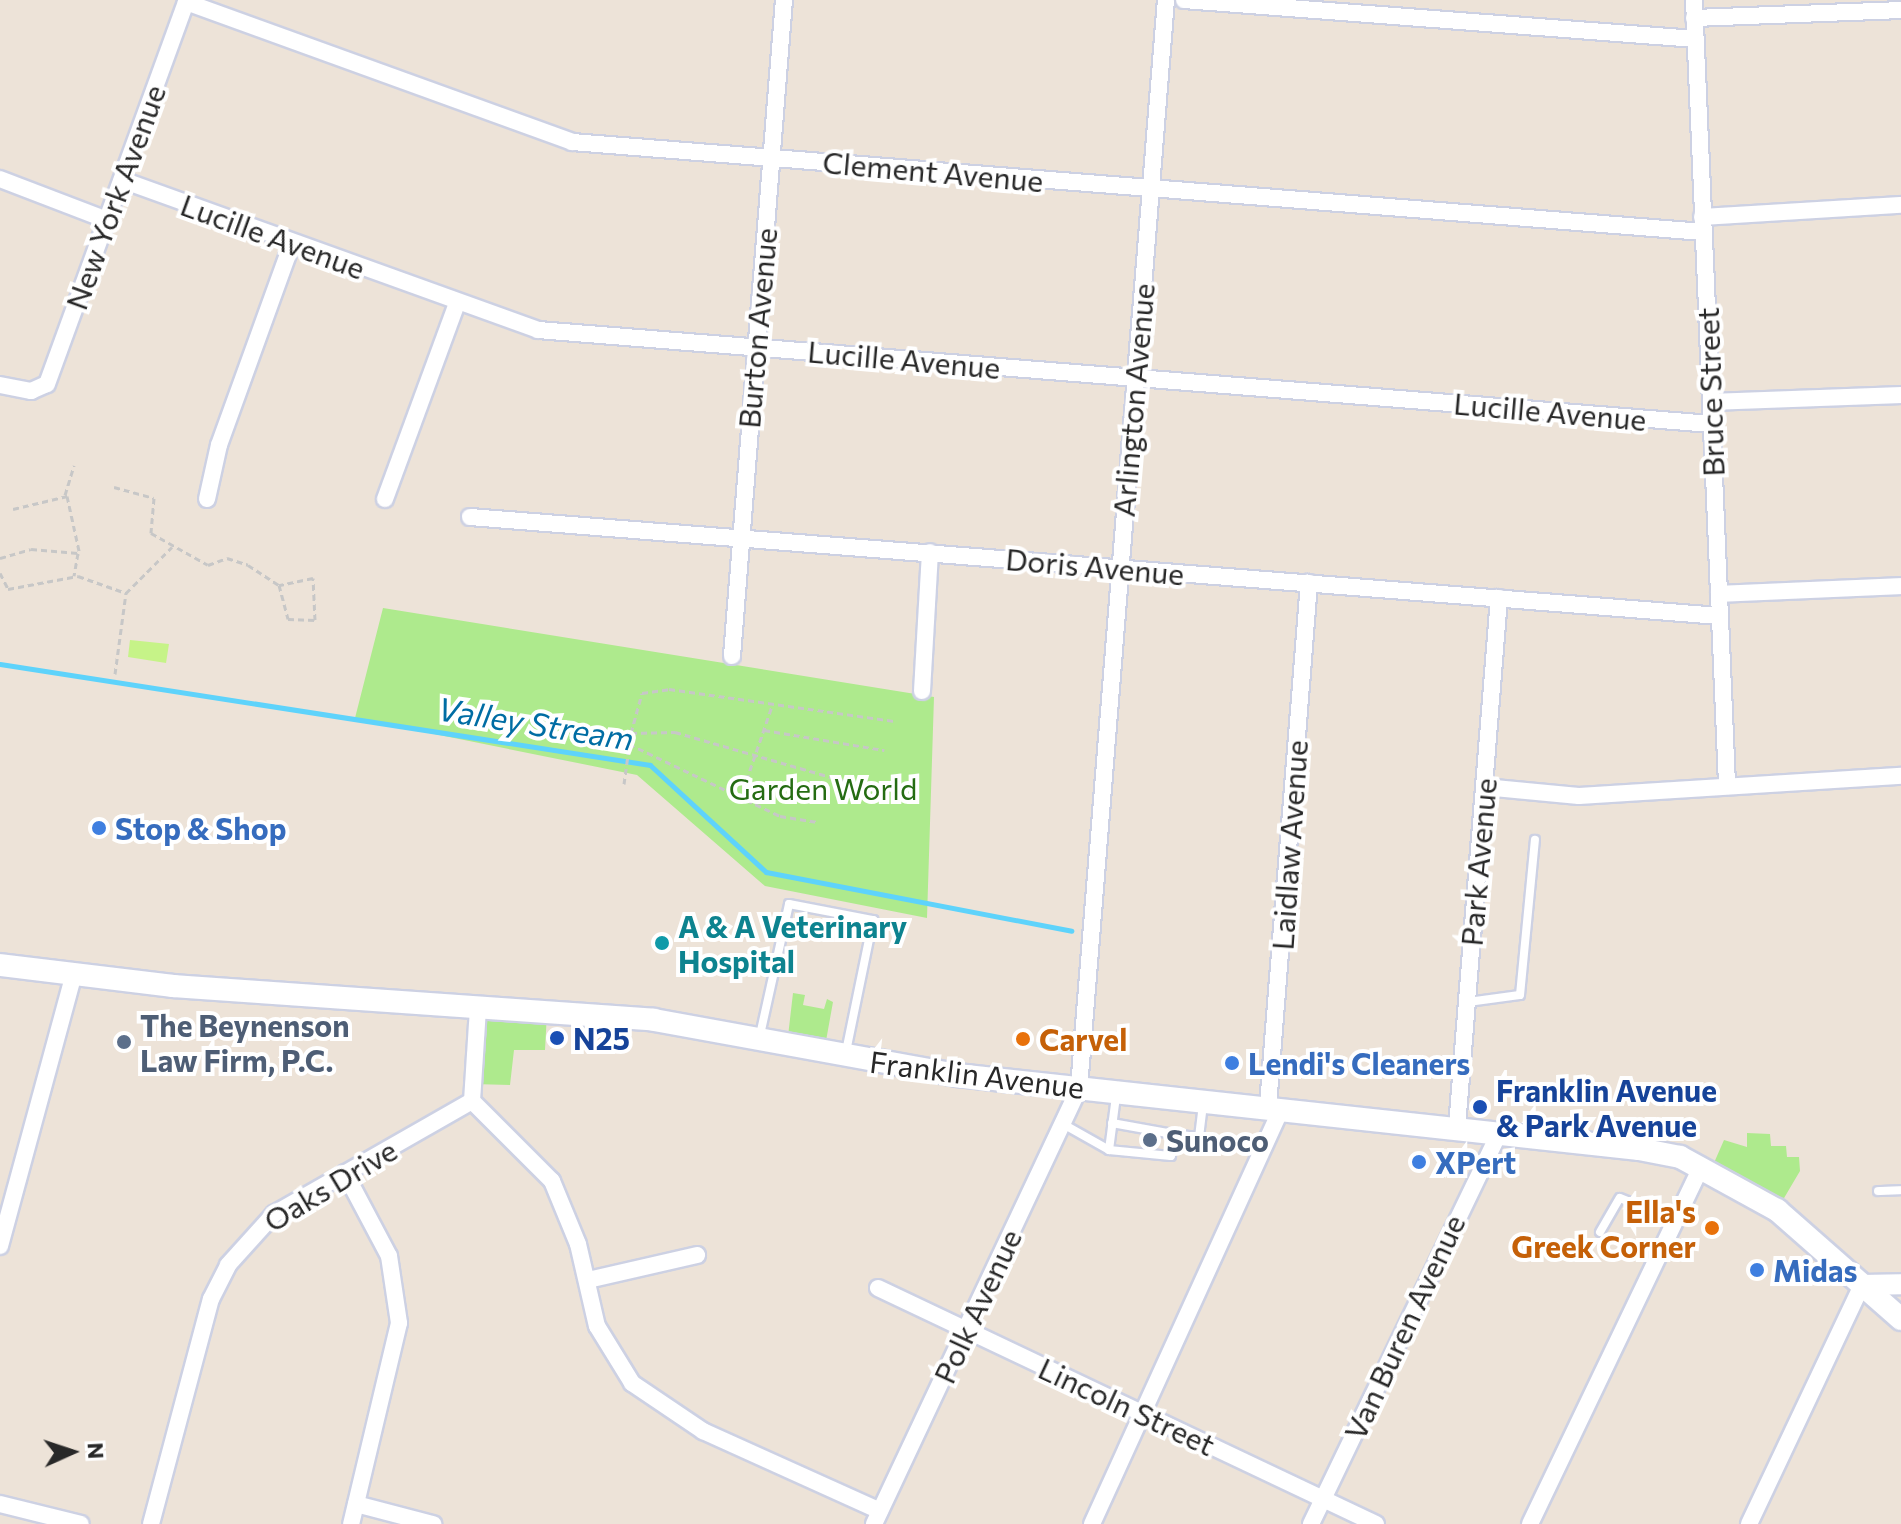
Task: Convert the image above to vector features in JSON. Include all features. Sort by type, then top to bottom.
[{"type":"main road","name":"Franklin Avenue","points":[[0,965],[478,1009],[654,1020],[845,1056],[1079,1088],[1500,1131],[1639,1149],[1701,1167],[1777,1210],[1901,1319]]},
{"type":"street","name":"Burton Avenue","points":[[732,656],[784,0]]},
{"type":"street","name":"Arlington Avenue","points":[[1079,1088],[1166,0]]},
{"type":"street","points":[[1184,0],[1695,39]]},
{"type":"street","name":"Bruce Street","points":[[1694,0],[1727,784]]},
{"type":"street","name":"Clement Avenue","points":[[187,1],[572,142],[1150,188],[1703,224],[1901,205]]},
{"type":"street","name":"New York Avenue","points":[[0,385],[39,389],[107,220],[187,1]]},
{"type":"street","points":[[1694,18],[1901,10]]},
{"type":"street","points":[[0,179],[107,220]]},
{"type":"street","name":"Lucille Avenue","points":[[122,180],[538,330],[1711,424]]},
{"type":"street","points":[[207,499],[219,445],[292,243]]},
{"type":"street","points":[[385,499],[457,303]]},
{"type":"street","points":[[1711,402],[1901,395]]},
{"type":"street","name":"Doris Avenue","points":[[470,517],[1720,616]]},
{"type":"street","points":[[922,691],[930,552]]},
{"type":"street","name":"Laidlaw Avenue","points":[[1092,1524],[1144,1414],[1275,1107],[1309,583]]},
{"type":"street","points":[[1719,594],[1901,586]]},
{"type":"street","name":"Park Avenue","points":[[1457,1127],[1499,598]]},
{"type":"street","points":[[1484,787],[1579,796],[1727,784],[1901,776]]},
{"type":"street","points":[[0,1246],[74,974]]},
{"type":"street","points":[[478,1009],[472,1101],[552,1181],[588,1280],[597,1326],[616,1364],[656,1404],[877,1518]]},
{"type":"street","name":"Polk Avenue","points":[[877,1518],[1079,1088]]},
{"type":"street","name":"Oaks Drive","points":[[151,1524],[211,1299],[228,1265],[274,1214],[472,1101]]},
{"type":"street","name":"Van Buren Avenue","points":[[1311,1524],[1500,1131]]},
{"type":"street","points":[[1530,1524],[1701,1167]]},
{"type":"street","points":[[345,1173],[389,1256],[399,1323],[351,1524]]},
{"type":"street","points":[[588,1280],[697,1255]]},
{"type":"street","points":[[1749,1524],[1862,1285],[1901,1284]]},
{"type":"street","name":"Lincoln Street","points":[[878,1288],[1376,1524]]},
{"type":"street","points":[[0,1504],[81,1524]]},
{"type":"street","points":[[356,1504],[433,1524]]},
{"type":"lane","points":[[1467,1002],[1520,995],[1535,840]]},
{"type":"lane","points":[[759,1040],[789,904],[873,920],[845,1056]]},
{"type":"lane","points":[[1109,1150],[1117,1091]]},
{"type":"lane","points":[[1112,1123],[1199,1137],[1204,1100]]},
{"type":"lane","points":[[1063,1124],[1109,1150],[1171,1156],[1173,1134]]},
{"type":"lane","points":[[1878,1191],[1901,1190]]},
{"type":"lane","points":[[1600,1232],[1620,1198],[1676,1220]]},
{"type":"path","points":[[73,577],[80,555],[65,495],[74,465]]},
{"type":"path","points":[[114,487],[154,498],[149,531],[208,565],[236,560],[279,585],[313,578],[315,620],[288,619],[279,585]]},
{"type":"path","points":[[13,509],[65,495]]},
{"type":"path","points":[[115,674],[126,593],[172,547]]},
{"type":"path","points":[[0,558],[40,549],[80,555]]},
{"type":"path","points":[[0,573],[8,589],[73,577],[126,593]]},
{"type":"path","points":[[624,784],[631,733],[642,693],[681,690],[772,706],[805,704],[895,721]]},
{"type":"path","points":[[740,799],[772,706]]},
{"type":"path","points":[[764,730],[884,750]]},
{"type":"path","points":[[631,733],[675,732],[866,787]]},
{"type":"path","points":[[629,744],[740,799],[818,822]]},
{"type":"green space","name":"Garden World","points":[[383,608],[934,697],[927,918],[765,886],[637,775],[355,718]]},
{"type":"green space","points":[[130,640],[169,644],[166,663],[128,657]]},
{"type":"green space","points":[[793,993],[805,995],[803,1005],[824,1009],[827,999],[833,1002],[824,1052],[787,1045]]},
{"type":"green space","points":[[478,1009],[547,1013],[545,1050],[514,1050],[510,1085],[473,1084]]},
{"type":"green space","points":[[1747,1133],[1770,1134],[1771,1146],[1786,1146],[1787,1157],[1799,1157],[1800,1171],[1777,1210],[1710,1172],[1724,1140],[1747,1147]]},
{"type":"waterway","name":"Valley Stream","points":[[0,664],[650,765],[766,872],[1071,931]]},
{"type":"place","name":"Stop & Shop","points":[[99,828]]},
{"type":"place","name":"A & A Veterinary Hospital","points":[[662,943]]},
{"type":"place","name":"N25","points":[[557,1038]]},
{"type":"place","name":"Carvel","points":[[1023,1039]]},
{"type":"place","name":"The Beynenson Law Firm, P.C.","points":[[124,1042]]},
{"type":"place","name":"Lendi's Cleaners","points":[[1232,1063]]},
{"type":"place","name":"Franklin Avenue & Park Avenue","points":[[1480,1107]]},
{"type":"place","name":"Sunoco","points":[[1150,1140]]},
{"type":"place","name":"XPert","points":[[1419,1162]]},
{"type":"place","name":"Ella's Greek Corner","points":[[1712,1228]]},
{"type":"place","name":"Midas","points":[[1757,1270]]}]
